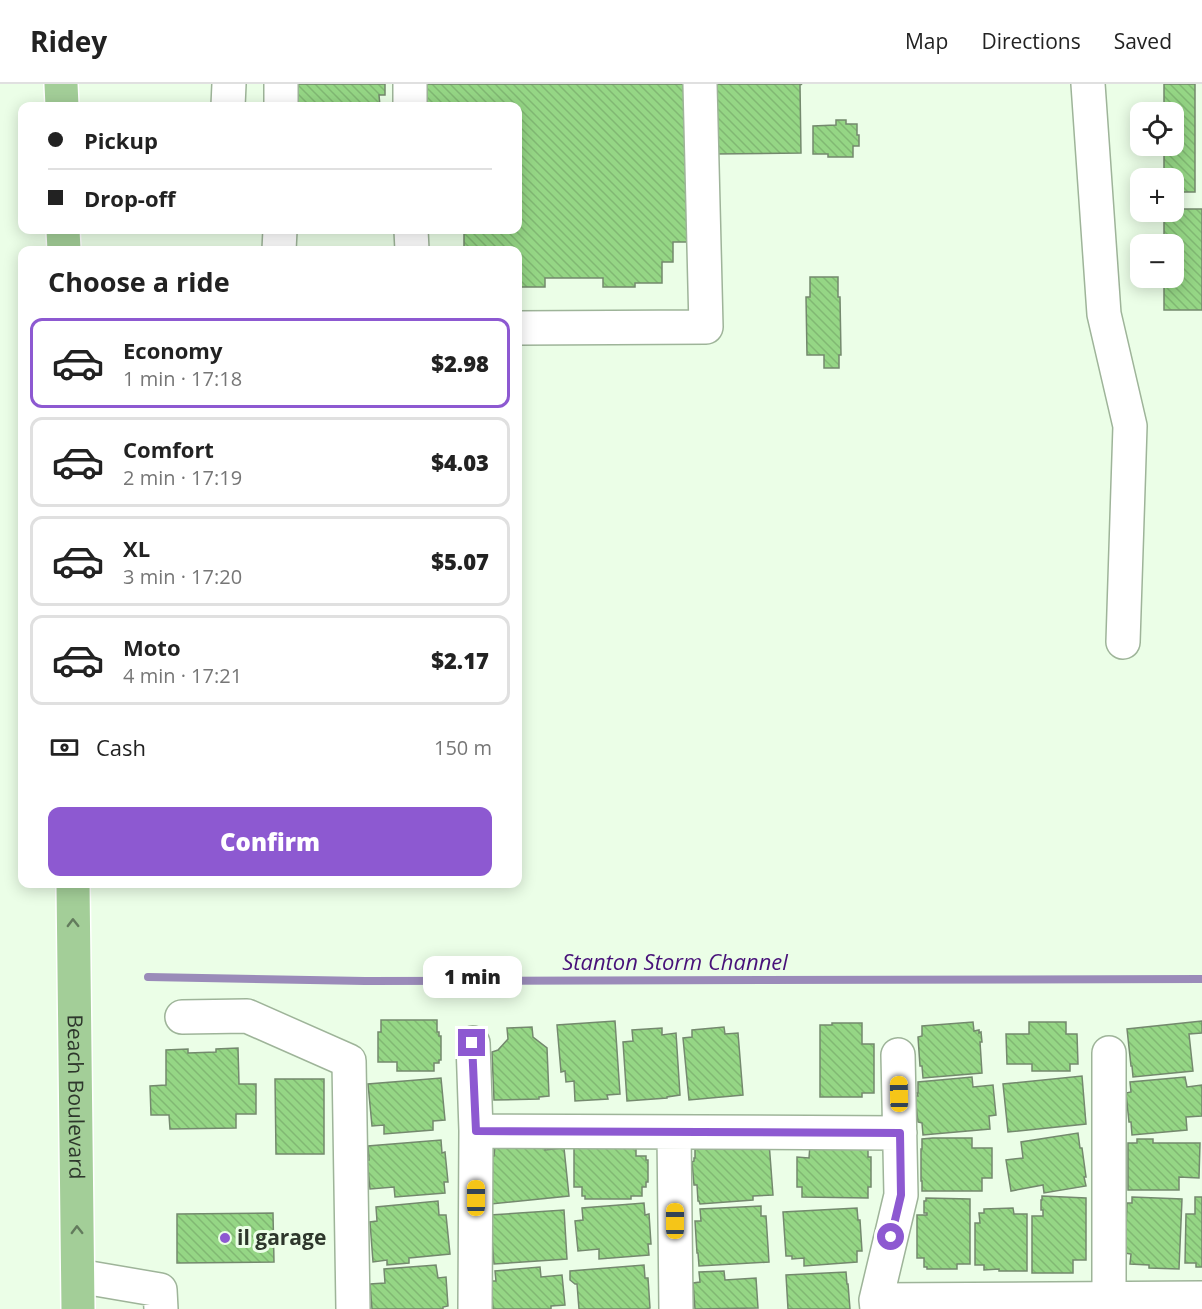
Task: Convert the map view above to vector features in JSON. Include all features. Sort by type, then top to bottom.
[{"type":"main road","points":[[62,84],[62,102]]},
{"type":"main road","name":"Beach Boulevard","points":[[73,888],[78,1309]]},
{"type":"lane","points":[[228,102],[229,84]]},
{"type":"lane","points":[[281,84],[281,102]]},
{"type":"lane","points":[[410,84],[410,102]]},
{"type":"lane","points":[[522,328],[706,327],[700,84]]},
{"type":"lane","points":[[1088,84],[1104,314],[1130,426],[1123,642]]},
{"type":"lane","points":[[182,1017],[247,1016],[350,1061],[353,1309]]},
{"type":"lane","points":[[472,1043],[476,1131],[475,1309]]},
{"type":"lane","points":[[1109,1053],[1109,1298]]},
{"type":"lane","points":[[898,1055],[901,1195],[877,1305],[1109,1298],[1202,1298]]},
{"type":"lane","points":[[476,1131],[900,1133]]},
{"type":"lane","points":[[674,1132],[676,1309]]},
{"type":"lane","points":[[78,1276],[160,1290],[160,1309]]},
{"type":"building","points":[[296,84],[385,84],[385,95],[379,95],[380,102],[297,102]]},
{"type":"building","points":[[424,84],[688,84],[688,242],[673,242],[673,262],[662,262],[662,283],[635,283],[635,287],[603,287],[603,278],[545,278],[545,287],[522,287],[522,246],[464,246],[464,234],[522,234],[522,102],[424,102]]},
{"type":"building","points":[[714,84],[802,84],[800,85],[801,153],[715,154]]},
{"type":"building","points":[[1164,84],[1195,84],[1195,192],[1184,192],[1184,168],[1164,168],[1164,156],[1184,156],[1184,102],[1164,102]]},
{"type":"building","points":[[836,120],[846,120],[846,124],[857,124],[859,146],[853,146],[853,157],[828,157],[828,154],[813,154],[813,126],[836,125]]},
{"type":"building","points":[[1184,209],[1202,209],[1202,310],[1164,310],[1164,288],[1184,288],[1184,234],[1164,234],[1164,222],[1184,222]]},
{"type":"building","points":[[810,277],[838,277],[841,355],[839,355],[839,368],[824,368],[824,355],[807,355],[806,297],[810,297]]},
{"type":"building","points":[[381,1020],[437,1020],[437,1032],[441,1036],[441,1060],[439,1063],[434,1063],[434,1071],[397,1071],[397,1062],[378,1062],[378,1032],[381,1032]]},
{"type":"building","points":[[615,1021],[620,1094],[607,1095],[608,1099],[575,1101],[574,1081],[566,1082],[565,1071],[561,1072],[557,1025]]},
{"type":"building","points":[[1202,1021],[1202,1033],[1189,1034],[1193,1071],[1133,1077],[1127,1029]]},
{"type":"building","points":[[973,1022],[974,1031],[981,1032],[982,1073],[923,1078],[918,1037],[922,1036],[922,1026]]},
{"type":"building","points":[[1029,1022],[1066,1022],[1066,1034],[1077,1034],[1078,1064],[1070,1064],[1070,1071],[1032,1071],[1032,1064],[1007,1064],[1006,1034],[1029,1034]]},
{"type":"building","points":[[832,1023],[862,1023],[862,1044],[874,1044],[874,1093],[862,1093],[862,1097],[820,1097],[820,1025],[832,1025]]},
{"type":"building","points":[[532,1027],[533,1037],[547,1048],[549,1096],[539,1097],[539,1099],[494,1100],[492,1052],[498,1050],[508,1039],[507,1028]]},
{"type":"building","points":[[724,1027],[725,1034],[738,1033],[743,1095],[689,1100],[683,1038],[692,1037],[692,1030]]},
{"type":"building","points":[[662,1028],[662,1035],[676,1033],[680,1095],[627,1101],[623,1042],[633,1041],[632,1030]]},
{"type":"building","points":[[238,1048],[239,1084],[256,1084],[256,1114],[236,1114],[236,1128],[170,1129],[169,1115],[151,1115],[150,1086],[166,1085],[166,1050],[188,1049],[188,1053]]},
{"type":"building","points":[[1082,1076],[1086,1124],[1008,1132],[1003,1084]]},
{"type":"building","points":[[972,1077],[973,1087],[993,1085],[996,1115],[989,1116],[990,1129],[923,1135],[922,1123],[918,1122],[915,1096],[918,1096],[918,1082]]},
{"type":"building","points":[[1185,1077],[1187,1087],[1202,1085],[1202,1116],[1186,1117],[1187,1130],[1132,1135],[1126,1093],[1131,1092],[1130,1082]]},
{"type":"building","points":[[441,1078],[445,1120],[433,1121],[433,1130],[384,1134],[384,1125],[372,1126],[368,1084]]},
{"type":"building","points":[[275,1079],[324,1079],[324,1154],[276,1154]]},
{"type":"building","points":[[1078,1133],[1086,1186],[1044,1193],[1043,1185],[1011,1191],[1006,1160],[1023,1158],[1021,1142]]},
{"type":"building","points":[[972,1138],[972,1148],[992,1148],[992,1178],[982,1178],[982,1191],[922,1191],[922,1139]]},
{"type":"building","points":[[1137,1139],[1153,1139],[1153,1143],[1200,1143],[1199,1178],[1179,1177],[1179,1190],[1128,1190],[1128,1143],[1137,1143]]},
{"type":"building","points":[[441,1140],[442,1153],[445,1152],[448,1182],[444,1182],[445,1193],[395,1197],[394,1187],[370,1189],[368,1146]]},
{"type":"building","points":[[544,1142],[545,1150],[564,1148],[569,1196],[491,1204],[488,1172],[493,1172],[491,1156],[494,1156],[495,1146]]},
{"type":"building","points":[[769,1142],[773,1195],[753,1196],[753,1200],[700,1204],[697,1185],[694,1185],[692,1162],[695,1158],[695,1147]]},
{"type":"building","points":[[574,1143],[636,1143],[636,1156],[646,1156],[648,1160],[648,1182],[646,1182],[646,1187],[642,1187],[642,1196],[631,1196],[631,1199],[585,1199],[585,1196],[582,1196],[582,1187],[574,1187]]},
{"type":"building","points":[[810,1145],[868,1145],[868,1157],[871,1157],[871,1187],[868,1187],[868,1198],[802,1197],[802,1187],[797,1187],[797,1157],[809,1158]]},
{"type":"building","points":[[1042,1196],[1086,1198],[1086,1260],[1073,1260],[1073,1273],[1032,1273],[1032,1216],[1043,1216]]},
{"type":"building","points":[[1132,1197],[1182,1199],[1179,1269],[1149,1268],[1149,1265],[1130,1264],[1131,1254],[1125,1253],[1127,1203],[1132,1203]]},
{"type":"building","points":[[1195,1197],[1202,1197],[1202,1267],[1196,1267],[1196,1263],[1185,1263],[1186,1214],[1195,1214]]},
{"type":"building","points":[[926,1198],[970,1199],[970,1264],[957,1264],[957,1269],[927,1269],[924,1267],[924,1258],[917,1258],[917,1215],[927,1215],[924,1213]]},
{"type":"building","points":[[438,1201],[439,1215],[446,1215],[450,1254],[409,1258],[409,1263],[387,1265],[387,1260],[373,1262],[370,1222],[377,1221],[376,1207]]},
{"type":"building","points":[[644,1203],[645,1215],[649,1214],[651,1244],[648,1244],[649,1255],[599,1259],[599,1249],[578,1251],[575,1221],[583,1220],[582,1208]]},
{"type":"building","points":[[761,1206],[761,1216],[766,1216],[769,1262],[699,1266],[695,1221],[701,1221],[700,1209]]},
{"type":"building","points":[[857,1208],[862,1251],[857,1251],[857,1262],[804,1266],[804,1258],[792,1259],[792,1256],[786,1256],[783,1212]]},
{"type":"building","points":[[1013,1208],[1014,1214],[1027,1214],[1027,1271],[984,1270],[984,1265],[975,1265],[975,1223],[980,1223],[979,1213],[984,1213],[984,1209]]},
{"type":"building","points":[[564,1210],[567,1259],[494,1264],[490,1215]]},
{"type":"building","name":"il garage","points":[[273,1213],[274,1262],[177,1263],[177,1214]]},
{"type":"building","points":[[436,1265],[438,1278],[446,1277],[448,1306],[443,1309],[372,1309],[370,1284],[385,1283],[384,1269]]},
{"type":"building","points":[[644,1265],[645,1278],[648,1278],[650,1308],[579,1309],[577,1284],[570,1280],[570,1271]]},
{"type":"building","points":[[540,1267],[541,1277],[562,1275],[565,1305],[551,1306],[551,1309],[493,1309],[491,1281],[496,1281],[495,1271]]},
{"type":"building","points":[[724,1271],[725,1280],[756,1278],[758,1308],[695,1309],[693,1283],[700,1282],[699,1272]]},
{"type":"building","points":[[846,1272],[850,1309],[788,1309],[786,1275]]},
{"type":"waterway","name":"Stanton Storm Channel","points":[[148,977],[365,981],[1202,979]]},
{"type":"place","name":"il garage","points":[[225,1238]]},
{"type":"route","points":[[472,1043],[476,1131],[900,1133],[901,1195],[891,1237]]}]
